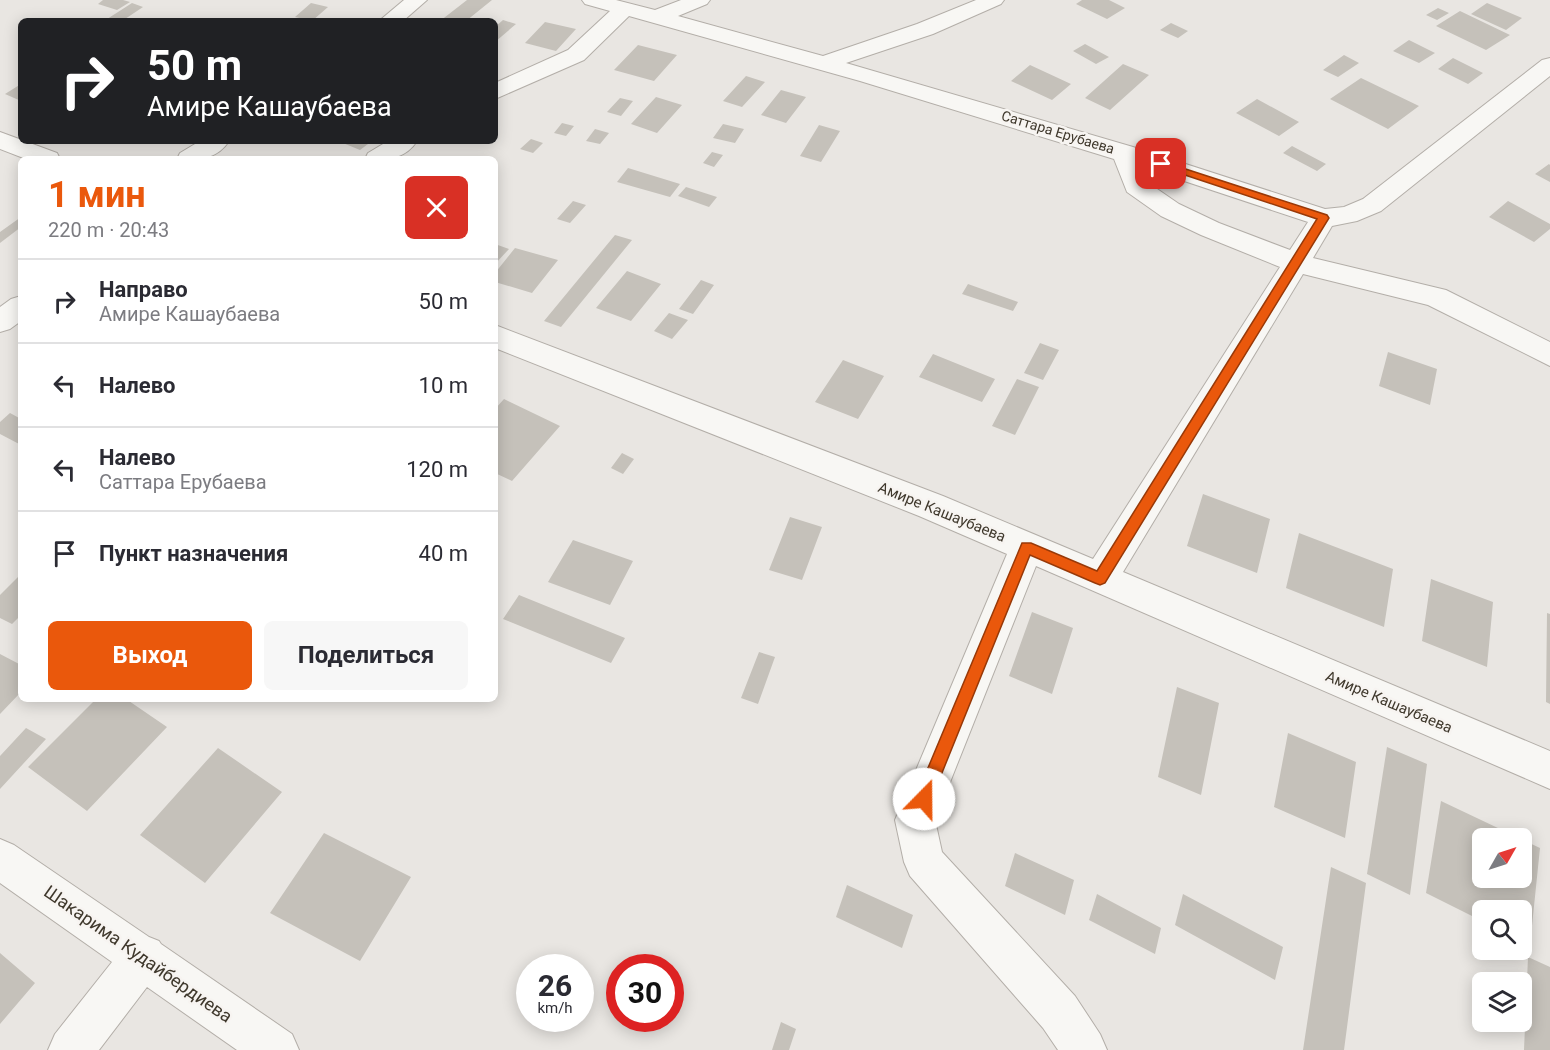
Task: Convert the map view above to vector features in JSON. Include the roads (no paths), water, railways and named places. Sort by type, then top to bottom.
[{"type":"street","points":[[394,18],[417,0]]},
{"type":"street","name":"Саттара Ерубаева","points":[[592,0],[910,87],[1124,152],[1323,218],[1348,215],[1372,206],[1550,65]]},
{"type":"street","points":[[657,17],[700,0]]},
{"type":"street","points":[[821,64],[925,29],[994,0]]},
{"type":"street","points":[[498,91],[576,55],[625,9]]},
{"type":"street","points":[[0,140],[40,156]]},
{"type":"street","points":[[194,156],[212,144]]},
{"type":"street","points":[[382,156],[400,144]]},
{"type":"street","points":[[1124,152],[1137,186],[1170,210],[1210,229],[1296,263],[1437,297],[1550,355]]},
{"type":"street","points":[[1100,579],[1323,218]]},
{"type":"street","points":[[0,322],[18,308]]},
{"type":"street","name":"Амире Кашаубаева","points":[[498,337],[921,502],[1550,770]]},
{"type":"street","points":[[1027,547],[915,820],[924,862],[1059,1012],[1084,1050]]},
{"type":"street","name":"Шакарима Кудайбердиева","points":[[0,859],[144,956],[276,1050]]},
{"type":"street","points":[[71,1050],[144,956]]}]
